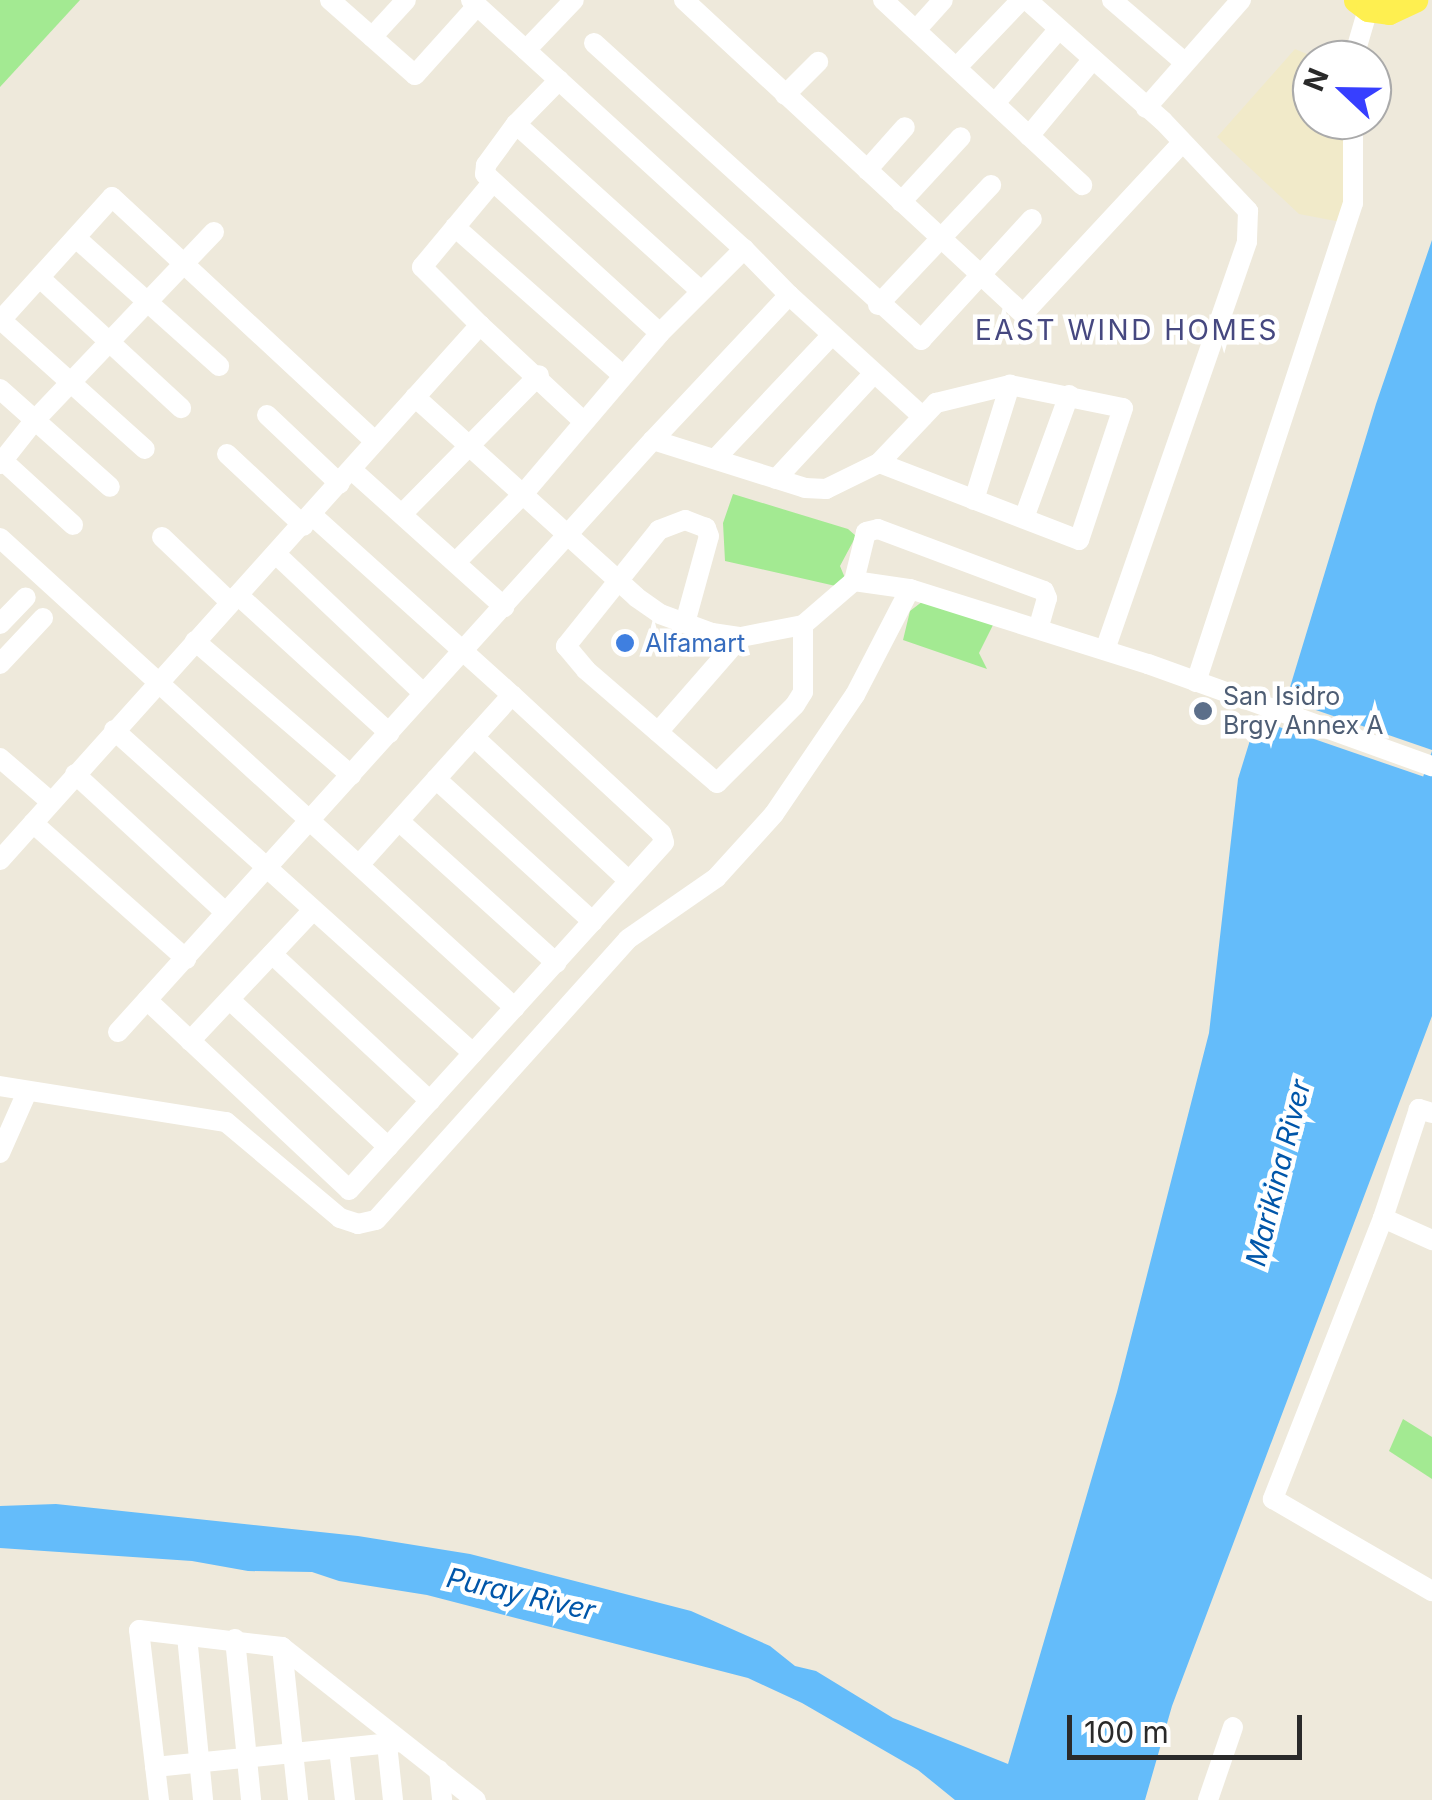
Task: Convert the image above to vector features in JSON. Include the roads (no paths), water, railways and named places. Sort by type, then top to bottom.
[{"type":"main road","points":[[1362,4],[1389,12],[1415,0]]},
{"type":"street","points":[[330,0],[415,75],[474,3],[923,417]]},
{"type":"street","points":[[372,37],[406,0]]},
{"type":"street","points":[[526,50],[574,0]]},
{"type":"street","points":[[684,0],[1023,314],[1182,143]]},
{"type":"street","points":[[883,0],[1082,185]]},
{"type":"street","points":[[916,30],[942,0]]},
{"type":"street","points":[[958,67],[1024,0],[1146,108],[1248,212],[1247,242],[1106,650]]},
{"type":"street","points":[[1112,0],[1184,62]]},
{"type":"street","points":[[1146,108],[1242,0]]},
{"type":"street","points":[[1356,40],[1362,4]]},
{"type":"street","points":[[996,102],[1060,28]]},
{"type":"street","points":[[594,43],[920,340],[1032,219]]},
{"type":"street","points":[[1029,136],[1094,59]]},
{"type":"street","points":[[785,95],[818,62]]},
{"type":"street","points":[[558,80],[516,124],[486,165],[492,183],[660,333]]},
{"type":"street","points":[[516,124],[700,290]]},
{"type":"street","points":[[867,170],[905,127]]},
{"type":"street","points":[[901,202],[961,137]]},
{"type":"street","points":[[1196,682],[1349,216],[1354,140]]},
{"type":"street","points":[[492,183],[422,270],[582,420]]},
{"type":"street","points":[[878,304],[991,184]]},
{"type":"street","points":[[145,449],[1,320],[112,197],[375,441]]},
{"type":"street","points":[[455,228],[622,376]]},
{"type":"street","points":[[73,525],[1,461],[34,421],[214,232]]},
{"type":"street","points":[[76,238],[218,366]]},
{"type":"street","points":[[457,561],[524,494],[582,420],[660,333],[744,249]]},
{"type":"street","points":[[40,278],[180,408]]},
{"type":"street","points":[[118,1032],[788,296]]},
{"type":"street","points":[[0,860],[480,326]]},
{"type":"street","points":[[716,458],[832,336]]},
{"type":"street","points":[[776,479],[874,373]]},
{"type":"street","points":[[402,514],[538,375]]},
{"type":"street","points":[[653,440],[776,479],[826,490],[879,463],[936,403],[1010,385],[1123,408],[1078,540],[879,463]]},
{"type":"street","points":[[974,500],[1010,385]]},
{"type":"street","points":[[0,389],[110,486]]},
{"type":"street","points":[[1024,518],[1069,395]]},
{"type":"street","points":[[415,397],[660,614],[740,638],[803,625],[854,581],[866,532],[878,529],[1044,592],[1047,598],[1038,629]]},
{"type":"street","points":[[267,414],[346,477],[402,514],[504,607]]},
{"type":"street","points":[[147,1000],[349,1190],[594,922],[665,838],[465,648],[227,454]]},
{"type":"street","points":[[685,623],[708,547],[706,528],[685,520],[667,524],[576,629],[566,646],[586,670],[704,777],[723,781],[803,692],[803,625]]},
{"type":"street","points":[[162,537],[388,733]]},
{"type":"street","points":[[0,538],[516,1008]]},
{"type":"street","points":[[277,555],[424,693]]},
{"type":"street","points":[[854,581],[910,590],[1106,650],[1432,766]]},
{"type":"street","points":[[0,1086],[226,1122],[340,1218],[358,1224],[376,1220],[628,939],[716,878],[774,814],[856,695],[910,590]]},
{"type":"street","points":[[0,624],[26,596]]},
{"type":"street","points":[[0,664],[42,618]]},
{"type":"street","points":[[658,732],[740,638]]},
{"type":"street","points":[[195,641],[351,775]]},
{"type":"street","points":[[359,865],[512,695]]},
{"type":"street","points":[[114,730],[473,1054]]},
{"type":"street","points":[[474,737],[628,880]]},
{"type":"street","points":[[0,758],[51,802]]},
{"type":"street","points":[[75,774],[225,912]]},
{"type":"street","points":[[436,779],[594,922]]},
{"type":"street","points":[[399,821],[556,963]]},
{"type":"street","points":[[33,822],[186,959]]},
{"type":"street","points":[[190,1041],[313,910]]},
{"type":"street","points":[[272,954],[430,1101]]},
{"type":"street","points":[[230,1000],[388,1147]]},
{"type":"street","points":[[0,1154],[27,1092]]},
{"type":"street","points":[[1425,1111],[1273,1499],[1432,1591]]},
{"type":"street","points":[[1383,1218],[1432,1240]]},
{"type":"street","points":[[159,1800],[140,1630],[282,1646],[394,1743],[476,1800]]},
{"type":"street","points":[[188,1636],[203,1800]]},
{"type":"street","points":[[235,1639],[252,1800]]},
{"type":"street","points":[[282,1646],[298,1800]]},
{"type":"street","points":[[1208,1800],[1233,1727]]},
{"type":"street","points":[[155,1767],[394,1743]]},
{"type":"street","points":[[392,1800],[394,1743]]},
{"type":"street","points":[[339,1748],[345,1800]]},
{"type":"street","points":[[438,1770],[442,1800]]},
{"type":"water","points":[[1432,240],[1432,1016],[1172,1706],[1145,1800],[955,1800],[918,1770],[802,1703],[748,1678],[427,1595],[339,1581],[312,1572],[248,1571],[192,1561],[0,1548],[0,1506],[56,1504],[358,1536],[470,1554],[691,1611],[770,1646],[795,1666],[816,1671],[893,1718],[1008,1764],[1117,1392],[1209,1033],[1238,779],[1251,737],[1269,741],[1287,697],[1376,404]]},
{"type":"place","name":"Alfamart","points":[[625,643]]},
{"type":"place","name":"San Isidro Brgy Annex A","points":[[1203,711]]},
{"type":"district","name":"EAST WIND HOMES","points":[[1127,330]]},
{"type":"water label","name":"Marikina River","points":[[1278,1173]]},
{"type":"water label","name":"Puray River","points":[[521,1594]]}]
